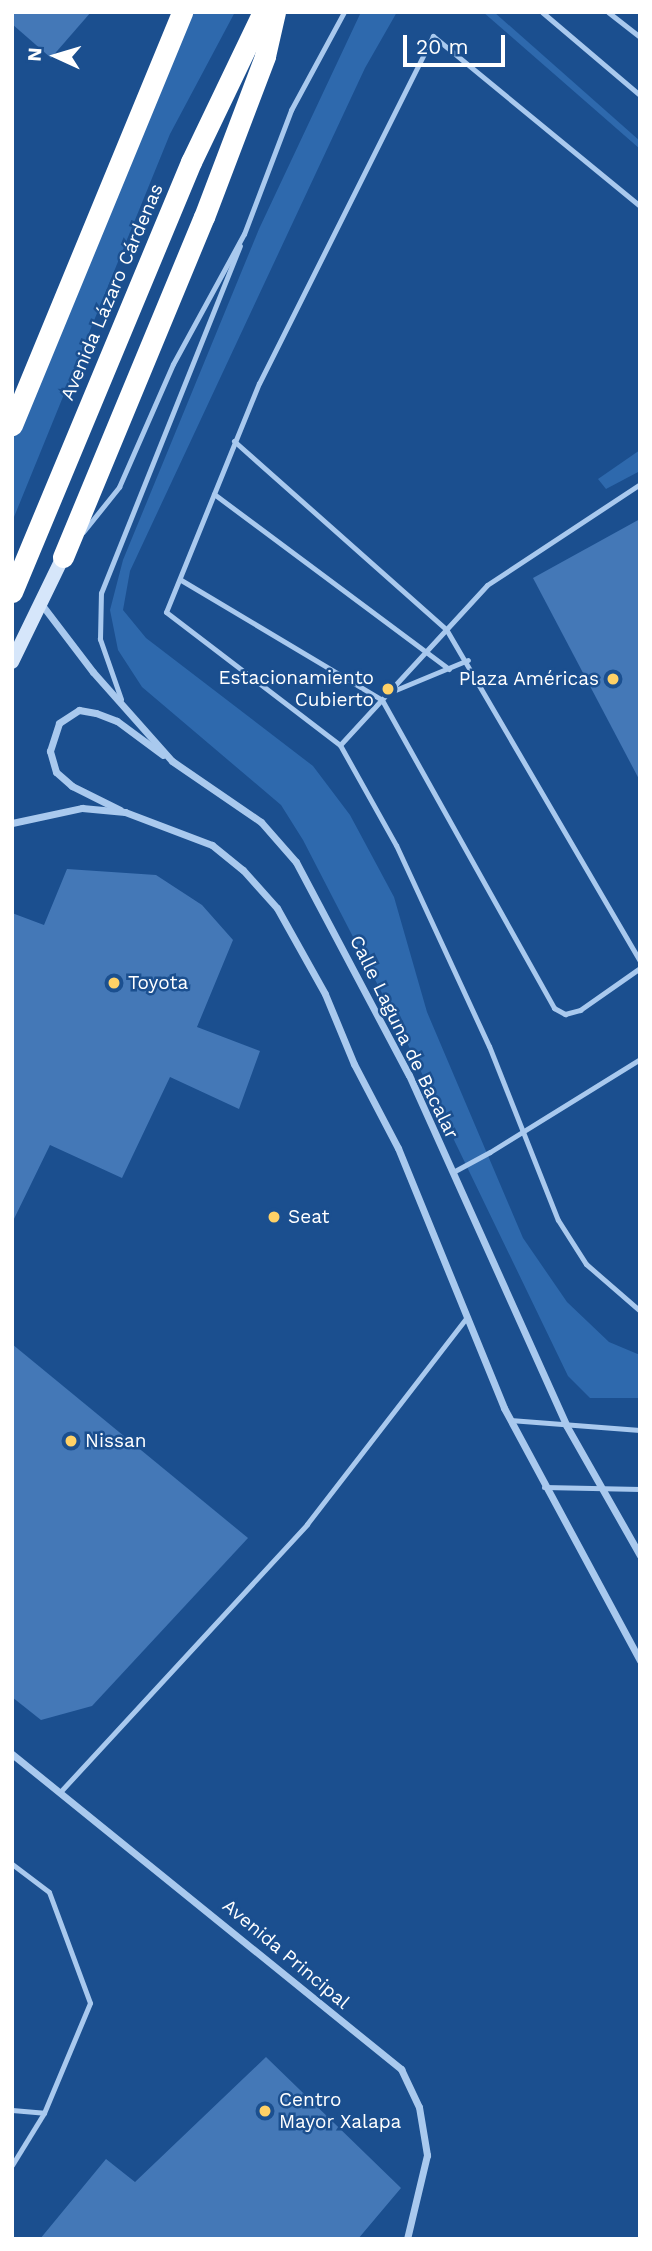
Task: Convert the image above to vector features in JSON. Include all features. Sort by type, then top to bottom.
[{"type":"highway","points":[[12,425],[182,12]]},
{"type":"highway","name":"Avenida Lázaro Cárdenas","points":[[12,592],[191,162],[263,12]]},
{"type":"highway","points":[[63,556],[204,217],[264,56],[275,12]]},
{"type":"street","points":[[12,662],[42,605],[63,556]]},
{"type":"street","name":"Calle Laguna de Bacalar","points":[[42,605],[93,672],[121,699],[172,761],[261,822],[296,862],[370,996],[453,1172],[566,1425],[598,1488],[640,1555]]},
{"type":"street","points":[[172,761],[117,721],[79,710],[59,723],[50,751],[56,772],[72,786],[125,812],[212,845],[243,870],[277,908],[325,994],[354,1064],[398,1148],[510,1420],[640,1661]]},
{"type":"street","points":[[12,823],[82,808],[125,812]]},
{"type":"street","name":"Avenida Principal","points":[[12,1754],[401,2069],[419,2107],[427,2155],[407,2239]]},
{"type":"lane","points":[[121,699],[100,639],[101,593],[291,110],[344,12]]},
{"type":"lane","points":[[542,12],[640,95]]},
{"type":"lane","points":[[608,12],[640,37]]},
{"type":"lane","points":[[640,206],[433,36],[234,441],[181,580],[166,612],[341,745],[396,845],[489,1046],[558,1220],[586,1264],[640,1311]]},
{"type":"lane","points":[[63,556],[119,487],[173,365],[244,234]]},
{"type":"lane","points":[[234,441],[446,629],[468,660],[640,961]]},
{"type":"lane","points":[[341,745],[486,585],[640,484]]},
{"type":"lane","points":[[214,494],[449,669]]},
{"type":"lane","points":[[181,580],[382,700],[554,1007],[565,1014],[580,1010],[640,968]]},
{"type":"lane","points":[[390,692],[468,660]]},
{"type":"lane","points":[[453,1172],[640,1059]]},
{"type":"lane","points":[[61,1791],[307,1524],[467,1317]]},
{"type":"lane","points":[[510,1420],[640,1430]]},
{"type":"lane","points":[[544,1487],[640,1489]]},
{"type":"lane","points":[[12,1864],[49,1892],[90,2003],[44,2113],[12,2165]]},
{"type":"lane","points":[[12,2110],[44,2113]]},
{"type":"shaded area","points":[[189,12],[235,12],[170,134],[12,522],[12,434]]},
{"type":"shaded area","points":[[361,12],[397,12],[365,68],[130,571],[123,610],[146,638],[313,766],[350,815],[394,897],[427,1012],[523,1238],[567,1302],[609,1342],[640,1355],[640,1398],[590,1398],[568,1376],[399,1026],[303,840],[281,805],[142,687],[118,650],[110,610],[123,560],[259,229]]},
{"type":"shaded area","points":[[483,12],[494,12],[640,141],[640,149]]},
{"type":"shaded area","points":[[640,450],[640,471],[606,489],[598,479]]},
{"type":"building","points":[[12,12],[91,12],[51,58],[12,24]]},
{"type":"building","name":"Plaza Américas","points":[[640,519],[640,781],[533,578]]},
{"type":"building","name":"Toyota","points":[[67,869],[156,875],[202,905],[233,940],[197,1027],[260,1051],[239,1109],[170,1077],[122,1178],[50,1145],[12,1223],[12,913],[44,925]]},
{"type":"building","name":"Nissan","points":[[12,1344],[248,1538],[92,1706],[41,1720],[12,1697]]},
{"type":"building","name":"Centro Mayor Xalapa","points":[[266,2057],[401,2188],[358,2239],[40,2239],[106,2159],[135,2182]]},
{"type":"place","name":"Plaza Américas","points":[[613,679]]},
{"type":"place","name":"Estacionamiento Cubierto","points":[[388,689]]},
{"type":"place","name":"Toyota","points":[[114,983]]},
{"type":"place","name":"Seat","points":[[274,1217]]},
{"type":"place","name":"Nissan","points":[[71,1441]]},
{"type":"place","name":"Centro Mayor Xalapa","points":[[265,2111]]}]
